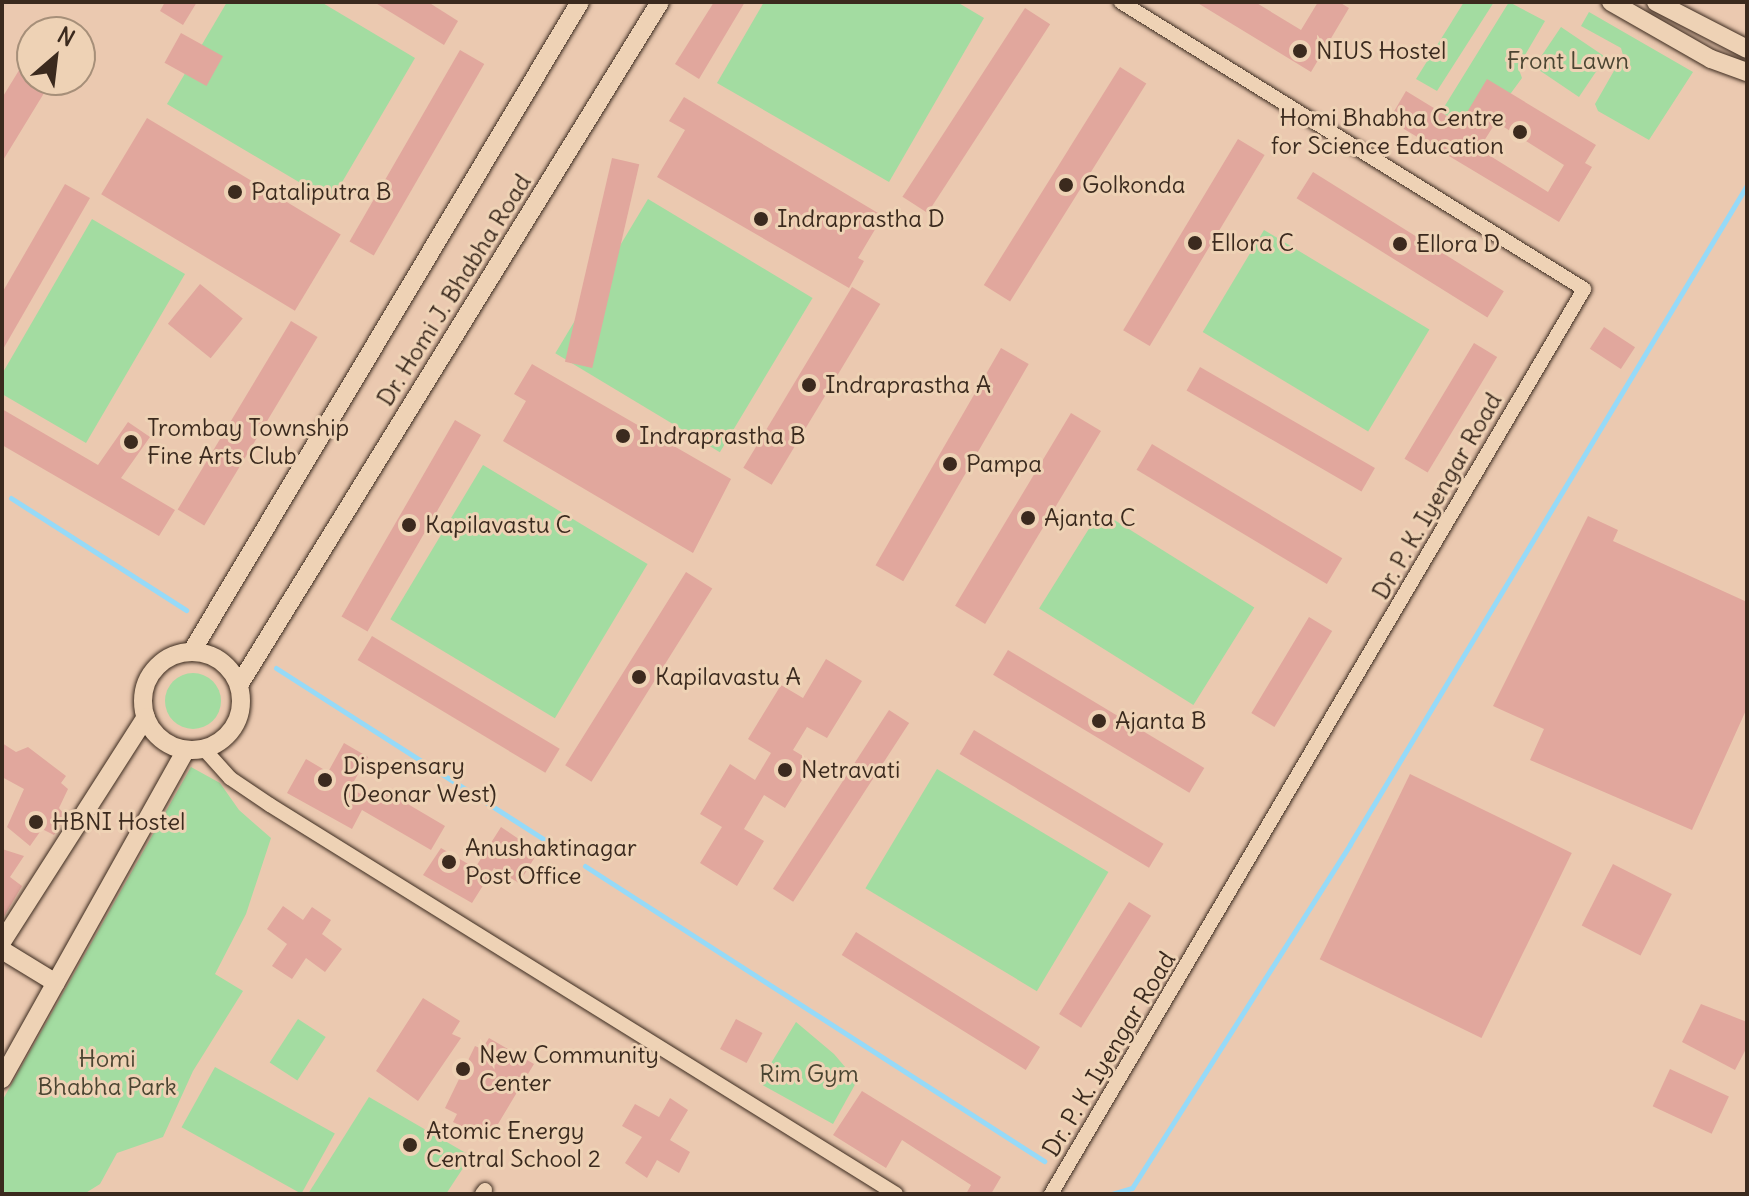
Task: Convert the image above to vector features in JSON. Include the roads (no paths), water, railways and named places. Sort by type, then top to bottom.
[{"type":"street","name":"Dr. Homi J. Bhabha Road","points":[[192,651],[580,2]]},
{"type":"street","name":"Dr. Homi J. Bhabha Road","points":[[239,685],[660,2]]},
{"type":"street","name":"Dr. P. K. Iyengar Road","points":[[1051,1194],[1584,289],[1121,2]]},
{"type":"street","points":[[1611,2],[1711,59],[1747,72]]},
{"type":"street","points":[[1656,2],[1747,49]]},
{"type":"street","points":[[2,942],[146,717],[145,692],[155,670],[192,651],[222,662],[239,685],[242,701],[232,731],[195,749],[4,1074]]},
{"type":"street","points":[[146,717],[169,744],[195,749],[270,805],[896,1194]]},
{"type":"street","points":[[2,950],[56,983]]},
{"type":"waterway","points":[[1112,1194],[1132,1188],[1350,844],[1747,185]]},
{"type":"waterway","points":[[11,498],[186,610]]},
{"type":"waterway","points":[[276,668],[564,852]]},
{"type":"waterway","points":[[585,866],[1044,1161]]},
{"type":"place","name":"NIUS Hostel","points":[[1300,51]]},
{"type":"place","name":"Homi Bhabha Centre for Science Education","points":[[1520,132]]},
{"type":"place","name":"Golkonda","points":[[1066,185]]},
{"type":"place","name":"Pataliputra B","points":[[235,192]]},
{"type":"place","name":"Indraprastha D","points":[[761,219]]},
{"type":"place","name":"Ellora C","points":[[1195,243]]},
{"type":"place","name":"Ellora D","points":[[1400,244]]},
{"type":"place","name":"Indraprastha A","points":[[809,385]]},
{"type":"place","name":"Indraprastha B","points":[[623,436]]},
{"type":"place","name":"Trombay Township Fine Arts Club","points":[[131,442]]},
{"type":"place","name":"Pampa","points":[[950,464]]},
{"type":"place","name":"Ajanta C","points":[[1028,518]]},
{"type":"place","name":"Kapilavastu C","points":[[409,525]]},
{"type":"place","name":"Kapilavastu A","points":[[639,677]]},
{"type":"place","name":"Ajanta B","points":[[1099,721]]},
{"type":"place","name":"Netravati","points":[[785,770]]},
{"type":"place","name":"Dispensary (Deonar West)","points":[[325,780]]},
{"type":"place","name":"HBNI Hostel","points":[[36,822]]},
{"type":"place","name":"Anushaktinagar Post Office","points":[[449,862]]},
{"type":"place","name":"New Community Center","points":[[463,1069]]},
{"type":"place","name":"Atomic Energy Central School 2","points":[[410,1145]]},
{"type":"park label","name":"Front Lawn","points":[[1568,61]]},
{"type":"park label","name":"Homi Bhabha Park","points":[[107,1073]]},
{"type":"park label","name":"Rim Gym","points":[[809,1074]]}]
